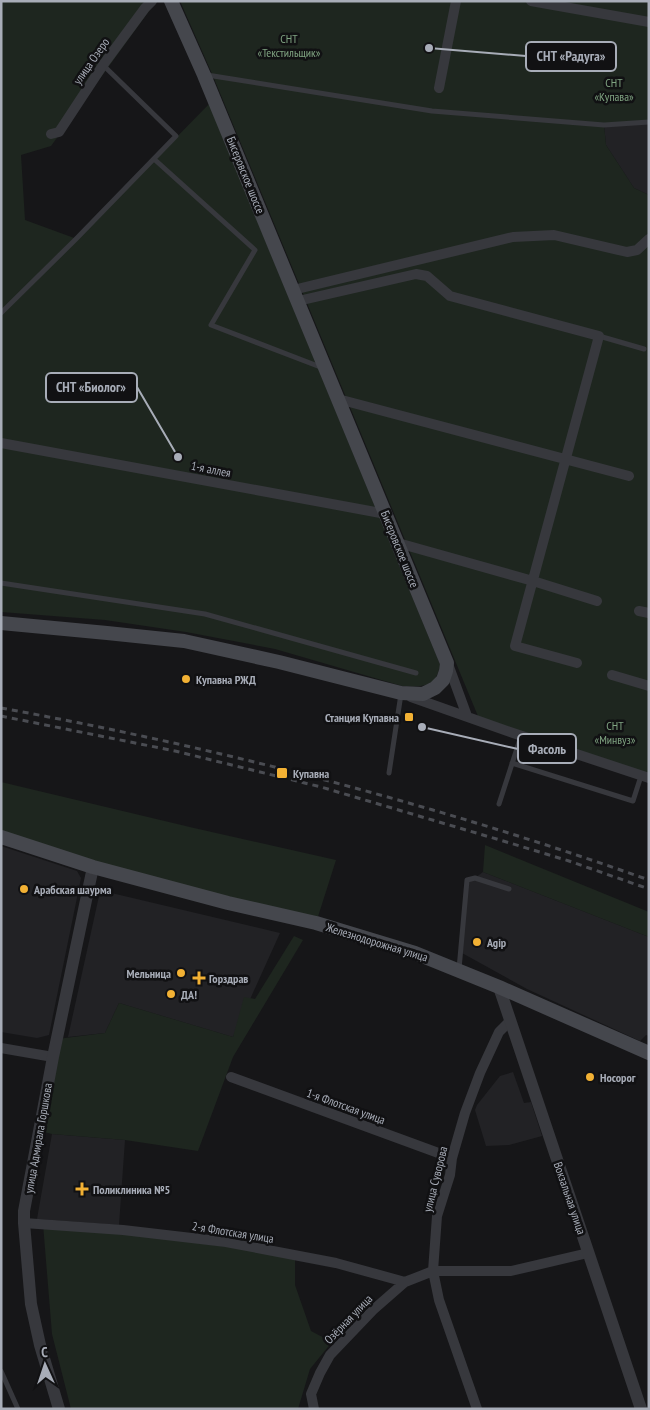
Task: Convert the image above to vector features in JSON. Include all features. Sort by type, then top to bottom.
[{"type":"main road","name":"Бисеровское шоссе","points":[[171,1],[204,75],[447,663]]},
{"type":"main road","points":[[1,623],[184,641],[279,662],[401,693],[423,694],[435,688],[443,680],[447,663]]},
{"type":"main road","name":"Железнодорожная улица","points":[[1,837],[93,867],[228,903],[316,923],[416,953],[649,1053]]},
{"type":"street","name":"улица Озеро","points":[[51,134],[59,132],[103,65],[152,1]]},
{"type":"street","points":[[439,88],[456,1]]},
{"type":"street","points":[[531,2],[649,22]]},
{"type":"street","points":[[295,295],[514,236],[554,235],[628,252],[638,250],[649,239]]},
{"type":"street","points":[[295,295],[416,274],[426,276],[450,296],[598,336],[515,646],[577,663]]},
{"type":"street","points":[[338,399],[629,476]]},
{"type":"street","name":"1-я аллея","points":[[1,443],[386,514]]},
{"type":"street","points":[[398,543],[597,601]]},
{"type":"street","points":[[447,663],[467,716]]},
{"type":"street","points":[[612,675],[649,686]]},
{"type":"street","points":[[401,693],[521,736],[645,777]]},
{"type":"street","name":"улица Адмирала Горшкова","points":[[59,1409],[40,1345],[31,1304],[24,1211],[53,1057],[93,867]]},
{"type":"street","name":"Вокзальная улица","points":[[499,987],[641,1409]]},
{"type":"street","name":"улица Суворова","points":[[477,1409],[439,1300],[433,1271],[437,1216],[450,1175],[452,1158],[465,1114],[480,1073],[499,1032],[510,1021]]},
{"type":"street","points":[[1,1048],[53,1057]]},
{"type":"street","name":"1-я Флотская улица","points":[[231,1077],[452,1158]]},
{"type":"street","name":"2-я Флотская улица","points":[[24,1223],[123,1230],[226,1242],[336,1263],[405,1282]]},
{"type":"street","points":[[433,1271],[511,1271],[588,1253]]},
{"type":"street","name":"Озёрная улица","points":[[314,1409],[311,1394],[330,1355],[373,1310],[405,1282],[433,1271]]},
{"type":"lane","points":[[1,313],[176,136],[103,65]]},
{"type":"lane","points":[[204,75],[432,111],[604,125],[649,122]]},
{"type":"lane","points":[[154,160],[255,250],[211,325],[326,370]]},
{"type":"lane","points":[[598,336],[644,348]]},
{"type":"lane","points":[[1,583],[205,614],[416,673]]},
{"type":"lane","points":[[390,773],[401,693]]},
{"type":"lane","points":[[499,804],[521,736]]},
{"type":"lane","points":[[512,763],[633,802],[645,777]]},
{"type":"lane","points":[[459,970],[467,880],[475,878],[508,889]]},
{"type":"lane","points":[[1,1371],[18,1409]]},
{"type":"shaded area","points":[[649,122],[649,195],[634,188],[606,145],[604,125]]},
{"type":"shaded area","points":[[1,846],[77,871],[81,878],[49,1035],[37,1038],[1,1032]]},
{"type":"shaded area","points":[[483,872],[649,937],[649,1036],[646,1035],[640,1041],[527,989],[462,953],[467,880],[475,878]]},
{"type":"shaded area","points":[[103,891],[280,933],[233,1037],[119,1003],[105,1033],[68,1037],[99,896]]},
{"type":"shaded area","points":[[513,1072],[524,1103],[531,1102],[542,1136],[509,1145],[486,1146],[475,1110],[500,1076]]},
{"type":"shaded area","name":"Поликлиника №5","points":[[52,1134],[125,1140],[119,1225],[37,1219]]},
{"type":"green space","points":[[1,1],[150,1],[152,7],[51,146],[21,155],[25,220],[77,239],[209,104],[440,664],[436,678],[432,682],[422,686],[402,686],[275,649],[186,632],[105,620],[1,612]]},
{"type":"green space","points":[[180,1],[649,1],[649,122],[604,125],[606,145],[634,188],[649,195],[649,778],[480,721],[213,76]]},
{"type":"green space","points":[[1,782],[336,860],[316,923],[1,837]]},
{"type":"green space","points":[[485,845],[649,912],[649,937],[483,872]]},
{"type":"green space","points":[[294,936],[303,940],[233,1057],[198,1151],[125,1140],[52,1134],[40,1131],[57,1039],[105,1033],[119,1003],[233,1037],[244,997],[255,999]]},
{"type":"green space","points":[[43,1224],[295,1255],[295,1285],[311,1331],[332,1342],[310,1369],[298,1409],[71,1409],[52,1334]]},
{"type":"railway","points":[[1,708],[165,741],[328,781],[490,827],[649,880]]},
{"type":"railway","points":[[1,716],[175,751],[321,787],[569,861],[649,889]]},
{"type":"place","name":"СНТ «Радуга»","points":[[429,48]]},
{"type":"place","name":"СНТ «Биолог»","points":[[178,457]]},
{"type":"place","name":"Купавна РЖД","points":[[186,679]]},
{"type":"place","name":"Станция Купавна","points":[[409,717]]},
{"type":"place","name":"Фасоль","points":[[422,727]]},
{"type":"place","name":"Купавна","points":[[282,773]]},
{"type":"place","name":"Арабская шаурма","points":[[24,889]]},
{"type":"place","name":"Agip","points":[[477,942]]},
{"type":"place","name":"Мельница","points":[[181,973]]},
{"type":"place","name":"Горздрав","points":[[199,978]]},
{"type":"place","name":"ДА!","points":[[171,994]]},
{"type":"place","name":"Носорог","points":[[590,1077]]},
{"type":"place","name":"Поликлиника №5","points":[[82,1189]]},
{"type":"park label","name":"СНТ «Текстильщик»","points":[[289,45]]},
{"type":"park label","name":"СНТ «Купава»","points":[[614,89]]},
{"type":"park label","name":"СНТ «Минвуз»","points":[[615,732]]}]
